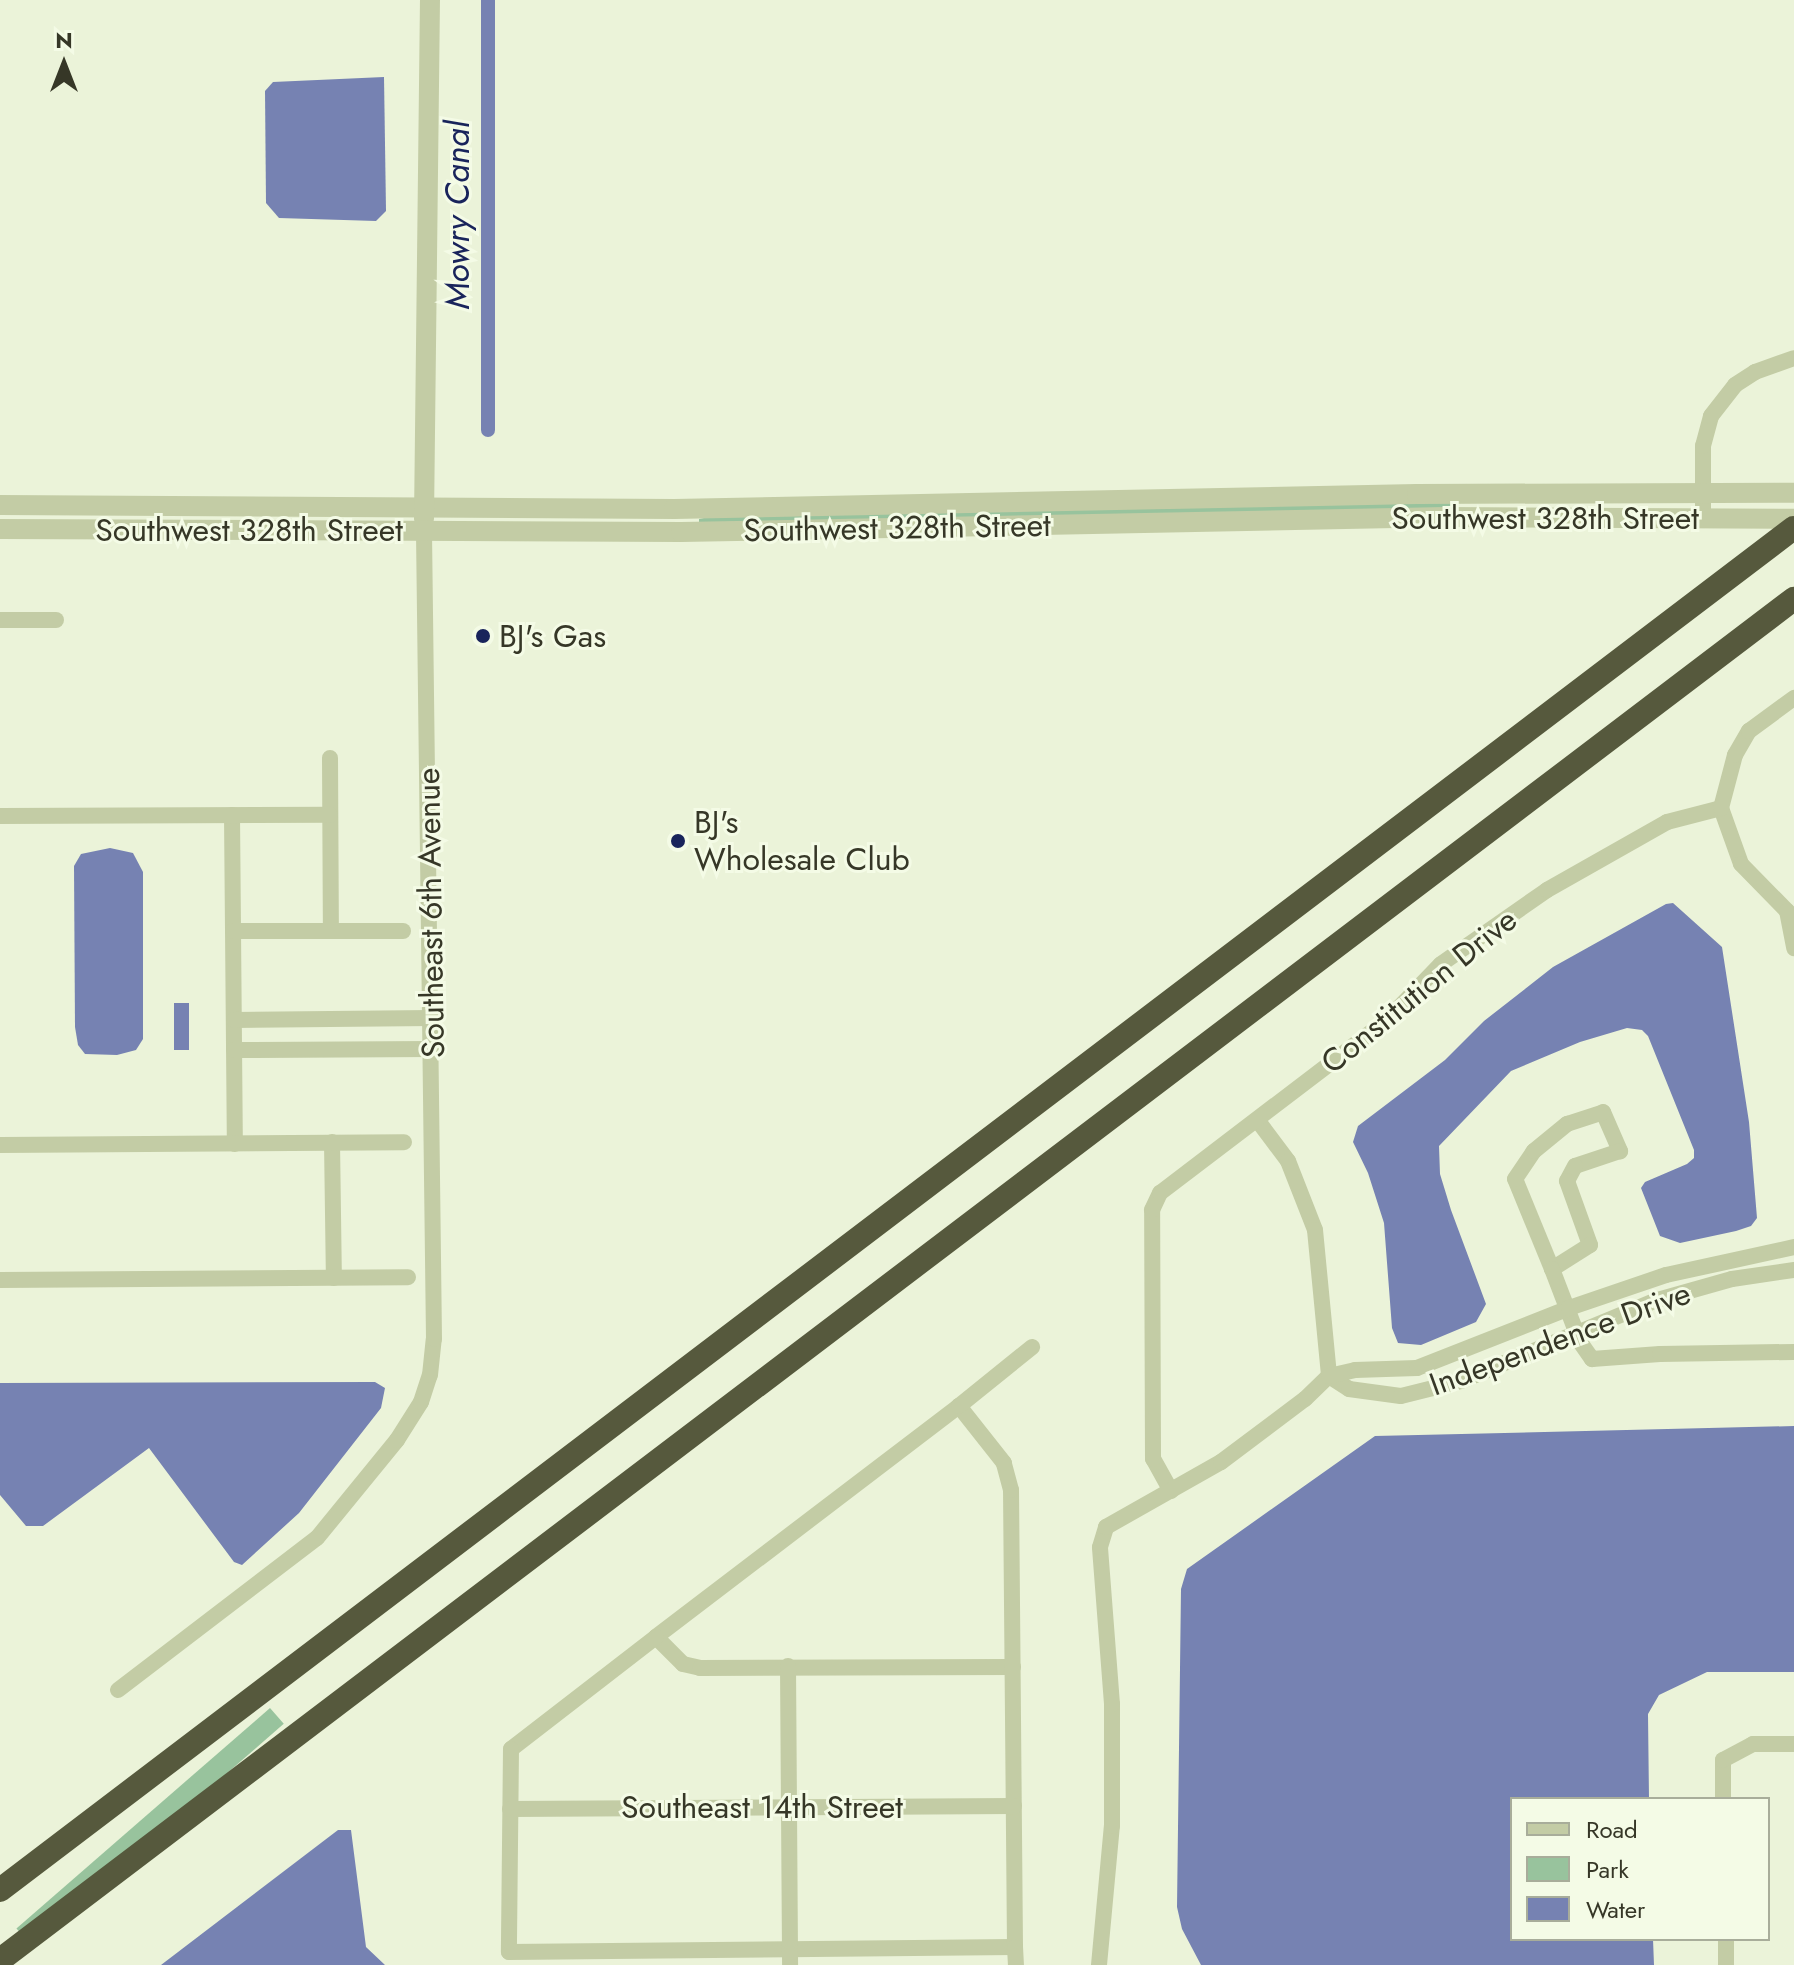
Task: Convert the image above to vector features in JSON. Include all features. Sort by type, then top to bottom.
[{"type":"highway","points":[[0,1890],[1794,528]]},
{"type":"highway","points":[[0,1960],[1794,599]]},
{"type":"street","name":"Southeast 6th Avenue","points":[[118,1690],[317,1538],[369,1477],[421,1402],[434,1353],[423,508],[430,0]]},
{"type":"street","points":[[1703,518],[1706,432],[1721,399],[1755,372],[1794,358]]},
{"type":"street","name":"Southwest 328th Street","points":[[0,505],[674,509],[1417,494],[1794,493]]},
{"type":"street","name":"Southwest 328th Street","points":[[0,529],[681,532],[1462,516],[1794,519]]},
{"type":"street","points":[[0,620],[56,620]]},
{"type":"street","points":[[1793,938],[1787,911],[1741,864],[1721,808],[1735,755],[1749,731],[1794,698]]},
{"type":"street","points":[[330,758],[331,931]]},
{"type":"street","name":"Constitution Drive","points":[[1171,1491],[1153,1459],[1152,1210],[1160,1193],[1388,1019],[1441,964],[1547,890],[1667,822],[1721,808]]},
{"type":"street","points":[[232,815],[235,1144]]},
{"type":"street","points":[[0,816],[330,815]]},
{"type":"street","points":[[233,931],[403,931]]},
{"type":"street","points":[[234,1020],[432,1018]]},
{"type":"street","points":[[275,1020],[275,1049]]},
{"type":"street","points":[[234,1050],[432,1049]]},
{"type":"street","points":[[1552,1269],[1590,1245],[1567,1181],[1575,1166],[1620,1151],[1603,1112],[1567,1124],[1534,1151],[1515,1179],[1577,1332],[1592,1359],[1660,1354],[1794,1352]]},
{"type":"street","points":[[1099,1965],[1112,1826],[1112,1704],[1100,1547],[1106,1527],[1221,1462],[1305,1399],[1329,1376],[1315,1230],[1288,1161],[1258,1121]]},
{"type":"street","points":[[332,1142],[334,1278]]},
{"type":"street","points":[[0,1145],[404,1142]]},
{"type":"street","name":"Independence Drive","points":[[1329,1376],[1355,1370],[1417,1368],[1569,1308],[1666,1275],[1794,1247]]},
{"type":"street","name":"Independence Drive","points":[[1329,1376],[1349,1389],[1401,1396],[1461,1381],[1654,1301],[1719,1282],[1794,1270]]},
{"type":"street","points":[[0,1280],[408,1277]]},
{"type":"street","points":[[1015,1947],[792,1960],[509,1958],[511,1749],[1032,1347]]},
{"type":"street","points":[[959,1406],[1004,1463],[1011,1490],[1016,1965]]},
{"type":"street","points":[[656,1637],[683,1664],[700,1668],[1013,1667]]},
{"type":"street","points":[[788,1666],[792,1960]]},
{"type":"street","points":[[1723,1797],[1723,1760],[1753,1744],[1794,1744]]},
{"type":"street","name":"Southeast 14th Street","points":[[510,1809],[1014,1806]]},
{"type":"street","points":[[1726,1941],[1726,1965]]},
{"type":"green space","points":[[1457,501],[1457,506],[1445,509],[699,524],[699,519],[714,516]]},
{"type":"green space","points":[[270,1708],[284,1724],[30,1944],[16,1928]]},
{"type":"water","points":[[384,77],[386,211],[376,221],[279,218],[266,203],[265,91],[273,82]]},
{"type":"water","points":[[110,848],[133,853],[143,872],[143,1039],[136,1050],[117,1055],[85,1054],[78,1045],[75,1027],[74,866],[81,854]]},
{"type":"water","points":[[1673,903],[1722,947],[1749,1122],[1757,1218],[1751,1226],[1736,1231],[1680,1243],[1660,1236],[1641,1188],[1645,1182],[1687,1164],[1694,1158],[1694,1150],[1648,1036],[1642,1030],[1627,1028],[1580,1042],[1511,1071],[1439,1146],[1440,1174],[1486,1304],[1476,1322],[1421,1345],[1398,1343],[1392,1328],[1384,1223],[1368,1173],[1353,1142],[1358,1126],[1445,1060],[1484,1021],[1553,967],[1666,904]]},
{"type":"water","points":[[174,1003],[189,1003],[189,1050],[174,1050]]},
{"type":"water","points":[[375,1382],[385,1388],[381,1408],[299,1513],[242,1565],[234,1562],[149,1448],[43,1526],[26,1526],[0,1495],[0,1383]]},
{"type":"water","points":[[1794,1426],[1794,1672],[1707,1672],[1659,1695],[1648,1714],[1649,1797],[1510,1797],[1510,1941],[1653,1941],[1654,1965],[1201,1965],[1182,1929],[1177,1907],[1181,1589],[1187,1569],[1375,1436]]},
{"type":"water","points":[[338,1830],[351,1830],[366,1947],[385,1965],[161,1965]]},
{"type":"waterway","name":"Mowry Canal","points":[[488,0],[488,430]]},
{"type":"place","name":"BJ's Gas","points":[[483,636]]},
{"type":"place","name":"BJ's Wholesale Club","points":[[678,841]]}]
